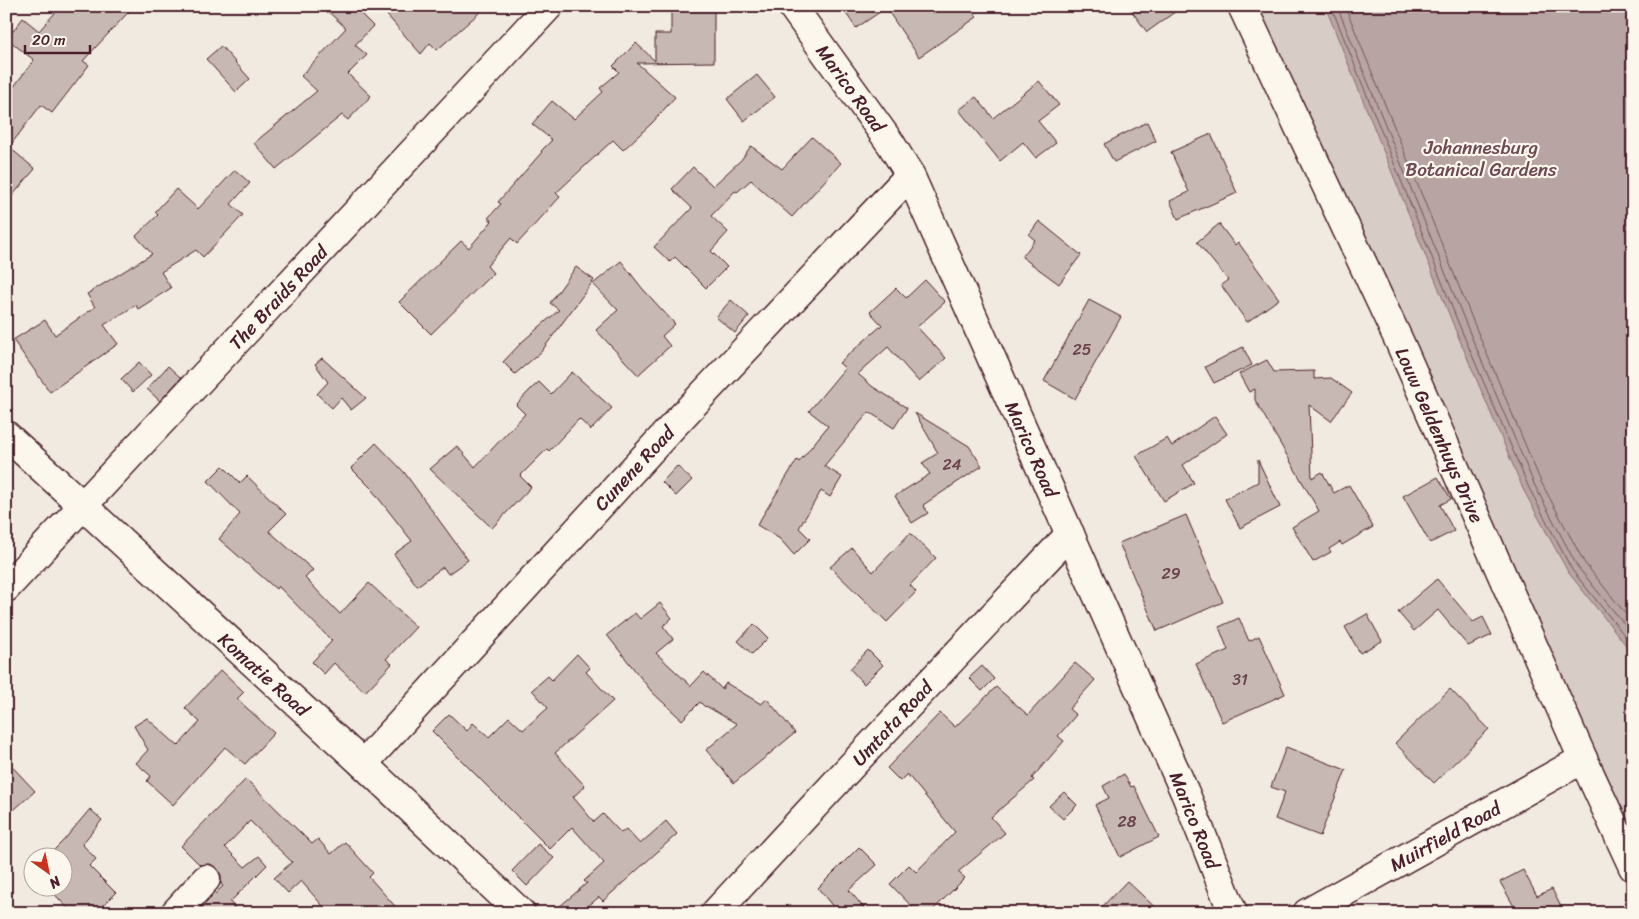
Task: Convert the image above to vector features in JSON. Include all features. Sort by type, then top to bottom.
[{"type":"street","name":"The Braids Road","points":[[6,588],[550,6]]},
{"type":"street","name":"Marico Road","points":[[792,6],[891,144],[910,175],[1186,794],[1233,913]]},
{"type":"street","name":"Louw Geldenhuys Drive","points":[[1242,6],[1400,343],[1583,759],[1633,867]]},
{"type":"street","name":"Cunene Road","points":[[363,764],[672,427],[910,175]]},
{"type":"street","name":"Komatie Road","points":[[6,436],[363,764],[521,913]]},
{"type":"street","name":"Umtata Road","points":[[715,913],[1070,534]]},
{"type":"street","name":"Muirfield Road","points":[[1306,913],[1583,759]]},
{"type":"street","points":[[175,913],[206,879]]},
{"type":"green space","name":"Johannesburg Botanical Gardens","points":[[1251,6],[1633,6],[1633,880]]},
{"type":"water","name":"Johannesburg Botanical Gardens","points":[[1325,6],[1633,6],[1633,665],[1625,644],[1568,572],[1524,491],[1455,329]]},
{"type":"building","points":[[61,6],[134,6],[83,61],[89,65],[52,113],[41,105],[9,147],[35,169],[6,203],[6,97],[34,60],[7,39],[23,18],[39,31]]},
{"type":"building","points":[[322,6],[353,6],[373,26],[355,45],[367,55],[348,74],[371,96],[348,120],[342,115],[276,169],[254,143],[317,91],[301,76],[346,28]]},
{"type":"building","points":[[379,6],[487,6],[437,50],[430,43],[421,54]]},
{"type":"building","points":[[714,6],[714,62],[637,63],[675,97],[652,123],[623,150],[613,140],[556,193],[560,197],[517,244],[511,238],[487,266],[493,273],[431,334],[399,302],[461,241],[469,248],[492,221],[488,218],[501,204],[498,202],[552,140],[532,124],[552,101],[574,119],[603,92],[600,88],[619,72],[613,66],[636,43],[655,61],[655,34],[671,34],[671,7]]},
{"type":"building","points":[[841,6],[970,6],[977,17],[919,57],[886,8],[856,28]]},
{"type":"building","points":[[1128,6],[1183,6],[1147,32]]},
{"type":"building","points":[[221,46],[250,79],[236,92],[206,59]]},
{"type":"building","points":[[757,75],[775,97],[744,121],[727,99]]},
{"type":"building","points":[[1039,81],[1059,105],[1038,121],[1056,143],[1036,158],[1023,142],[1000,161],[959,110],[976,97],[993,118]]},
{"type":"building","points":[[1147,122],[1156,141],[1114,162],[1104,144]]},
{"type":"building","points":[[1211,134],[1237,193],[1178,219],[1170,201],[1189,192],[1171,152]]},
{"type":"building","points":[[812,137],[841,163],[792,217],[751,180],[737,192],[735,191],[711,216],[728,232],[711,251],[727,267],[706,288],[675,257],[670,262],[654,247],[692,208],[672,189],[693,167],[713,186],[741,160],[751,146],[782,169]]},
{"type":"building","points":[[235,170],[250,183],[231,204],[243,215],[203,257],[196,250],[161,272],[171,288],[138,309],[136,305],[104,325],[118,344],[50,392],[13,340],[45,320],[55,335],[95,307],[87,294],[152,254],[136,236],[158,215],[155,212],[176,189],[198,209]]},
{"type":"building","points":[[1039,221],[1081,255],[1059,284],[1022,257],[1035,240],[1029,235]]},
{"type":"building","points":[[1219,224],[1235,245],[1238,242],[1279,299],[1247,322],[1221,285],[1228,280],[1197,242]]},
{"type":"building","points":[[621,261],[642,288],[675,324],[662,336],[670,346],[638,375],[596,330],[618,310],[593,284]]},
{"type":"building","points":[[576,267],[594,280],[541,352],[515,374],[503,362],[523,341],[559,310],[550,303]]},
{"type":"building","points":[[925,280],[945,302],[917,327],[946,358],[919,382],[888,347],[858,374],[873,387],[907,408],[894,428],[869,412],[824,466],[842,477],[830,497],[821,491],[799,528],[810,539],[794,555],[780,539],[757,525],[797,460],[799,462],[828,426],[809,411],[845,368],[839,363],[882,325],[870,312],[896,288],[906,298]]},
{"type":"building","points":[[731,300],[749,316],[735,333],[716,317]]},
{"type":"building","points":[[1089,300],[1121,317],[1075,399],[1044,381]]},
{"type":"building","points":[[1243,347],[1252,365],[1214,383],[1205,367]]},
{"type":"building","points":[[322,358],[366,398],[351,410],[341,398],[332,408],[317,394],[328,382],[315,364]]},
{"type":"building","points":[[1267,360],[1274,372],[1314,371],[1314,379],[1331,378],[1352,393],[1331,421],[1309,405],[1312,478],[1322,472],[1334,493],[1349,485],[1373,527],[1342,545],[1340,542],[1329,549],[1331,552],[1313,562],[1292,527],[1319,511],[1255,400],[1255,389],[1249,392],[1239,374]]},
{"type":"building","points":[[139,362],[151,375],[133,392],[121,379]]},
{"type":"building","points":[[168,366],[181,378],[160,401],[147,389]]},
{"type":"building","points":[[572,372],[612,408],[591,430],[579,419],[549,451],[547,449],[520,476],[531,487],[492,528],[430,469],[457,446],[475,467],[525,414],[516,405],[530,390],[539,382],[551,394]]},
{"type":"building","points":[[915,413],[969,446],[982,466],[923,505],[928,513],[912,523],[895,496],[930,474],[922,463],[938,453]]},
{"type":"building","points":[[1215,416],[1227,434],[1183,465],[1194,483],[1164,501],[1136,456],[1167,438],[1172,446]]},
{"type":"building","points":[[376,443],[404,472],[468,560],[448,574],[443,567],[417,586],[394,554],[412,541],[373,490],[351,468]]},
{"type":"building","points":[[1258,460],[1280,507],[1240,528],[1225,499],[1258,482]]},
{"type":"building","points":[[223,466],[240,483],[247,476],[286,514],[269,531],[313,570],[305,578],[340,614],[369,583],[416,627],[386,659],[392,664],[365,692],[334,663],[324,674],[312,662],[332,641],[278,586],[276,589],[219,539],[240,514],[208,481]]},
{"type":"building","points":[[677,466],[692,480],[676,496],[662,482]]},
{"type":"building","points":[[1438,477],[1451,499],[1440,505],[1454,531],[1430,543],[1403,496]]},
{"type":"building","points":[[1186,515],[1223,602],[1157,631],[1119,543]]},
{"type":"building","points":[[910,533],[936,558],[910,585],[916,592],[887,622],[830,567],[852,548],[873,572]]},
{"type":"building","points":[[1437,579],[1473,622],[1483,617],[1492,635],[1468,646],[1438,610],[1414,631],[1398,612]]},
{"type":"building","points":[[660,603],[672,618],[663,626],[673,639],[656,653],[691,686],[704,672],[722,689],[726,683],[761,704],[767,699],[795,733],[734,783],[706,750],[737,724],[705,707],[700,702],[682,720],[652,692],[607,635],[635,613],[640,619]]},
{"type":"building","points":[[1367,614],[1382,641],[1360,653],[1345,627]]},
{"type":"building","points":[[1239,618],[1249,641],[1259,636],[1285,694],[1222,722],[1196,664],[1228,650],[1219,627]]},
{"type":"building","points":[[754,624],[768,638],[752,654],[738,641]]},
{"type":"building","points":[[868,650],[883,665],[864,684],[850,669]]},
{"type":"building","points":[[577,654],[590,668],[586,672],[613,701],[555,753],[585,786],[573,797],[594,822],[603,814],[621,833],[626,829],[640,844],[666,821],[677,834],[603,901],[599,897],[580,913],[552,913],[587,883],[584,881],[604,863],[572,827],[550,849],[432,731],[449,714],[467,731],[473,723],[489,737],[509,717],[523,730],[548,708],[532,690],[548,676],[552,680]]},
{"type":"building","points":[[1075,663],[1095,680],[1069,709],[1076,715],[1058,736],[1064,741],[1032,778],[1034,780],[991,817],[1005,833],[958,872],[965,878],[930,913],[918,913],[890,884],[909,865],[916,872],[955,832],[907,774],[900,781],[887,768],[940,713],[955,727],[996,687],[1028,715]]},
{"type":"building","points":[[982,666],[994,679],[982,691],[969,678]]},
{"type":"building","points":[[221,670],[244,692],[237,699],[274,733],[245,764],[225,747],[173,805],[147,781],[151,776],[136,763],[148,750],[134,726],[147,718],[178,746],[200,722],[185,708]]},
{"type":"building","points":[[1450,689],[1489,729],[1434,783],[1395,743]]},
{"type":"building","points":[[1286,747],[1346,770],[1320,836],[1275,819],[1285,792],[1271,787]]},
{"type":"building","points":[[6,760],[35,791],[6,817]]},
{"type":"building","points":[[1124,774],[1131,787],[1134,786],[1159,837],[1120,857],[1095,805],[1109,798],[1103,786]]},
{"type":"building","points":[[246,779],[312,844],[318,839],[331,854],[345,842],[373,873],[369,877],[401,913],[329,913],[301,881],[288,893],[274,878],[292,862],[250,821],[225,847],[245,867],[259,856],[267,865],[230,902],[239,913],[196,913],[223,886],[221,884],[221,875],[217,868],[210,864],[200,865],[181,846]]},
{"type":"building","points":[[1064,792],[1077,805],[1063,819],[1049,806]]},
{"type":"building","points":[[90,809],[102,820],[82,844],[96,859],[89,866],[116,893],[96,913],[72,913],[56,896],[72,896],[72,846],[58,846]]},
{"type":"building","points":[[538,844],[554,858],[527,886],[512,871]]},
{"type":"building","points":[[859,847],[877,865],[849,890],[868,913],[838,913],[818,888]]},
{"type":"building","points":[[1523,870],[1537,896],[1552,889],[1564,913],[1506,913],[1515,908],[1500,882]]},
{"type":"building","points":[[1127,881],[1161,913],[1096,913]]}]
